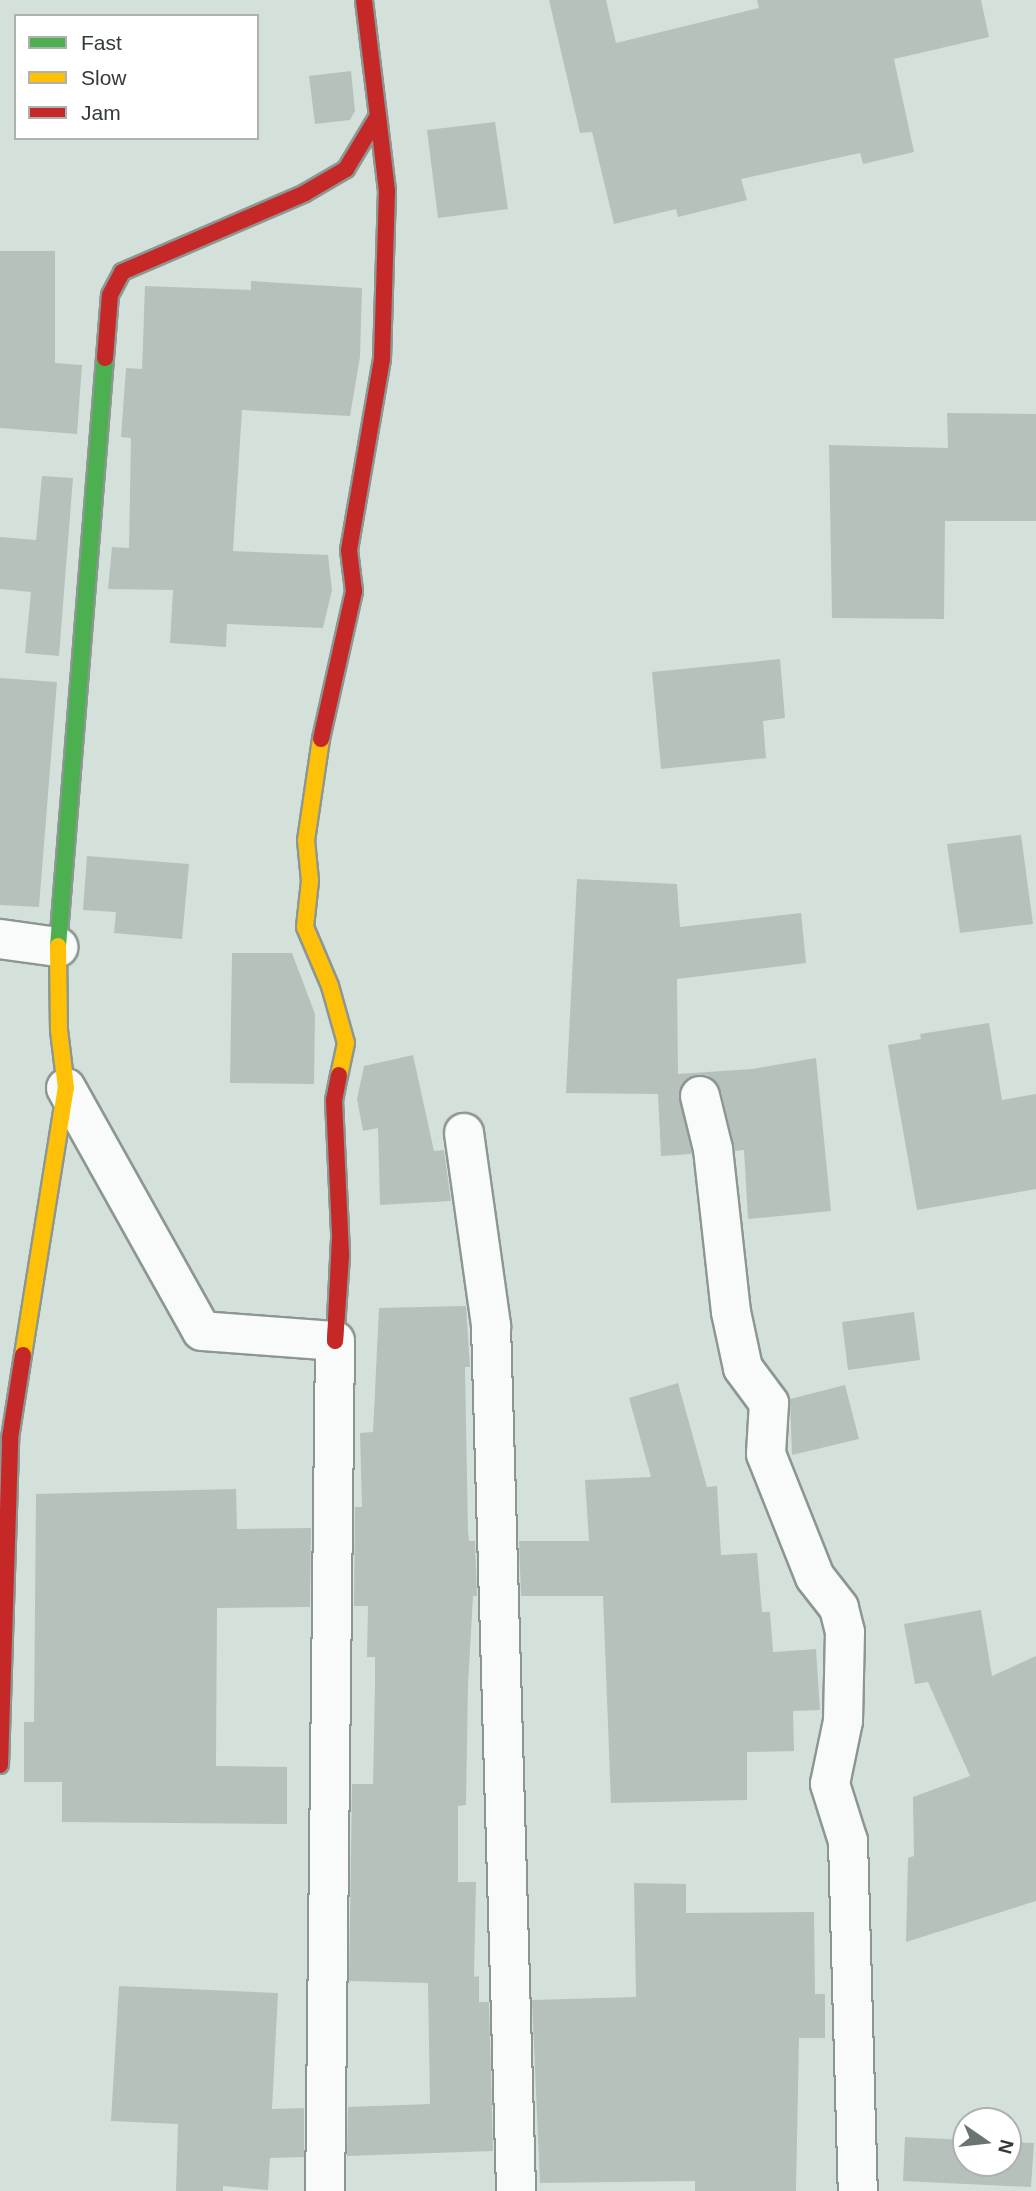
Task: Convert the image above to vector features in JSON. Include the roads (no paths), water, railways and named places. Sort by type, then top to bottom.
[{"type":"street","points":[[325,2191],[335,1341],[340,1240],[334,1100],[346,1043],[330,986],[305,927],[310,881],[306,840],[319,747],[354,591],[349,550],[382,359],[387,191],[364,0]]},
{"type":"street","points":[[0,1765],[10,1438],[66,1088],[59,1030],[58,947],[110,295],[122,272],[305,192],[346,169],[377,116]]},
{"type":"street","points":[[0,939],[58,947]]},
{"type":"street","points":[[66,1088],[202,1331],[335,1341]]},
{"type":"street","points":[[700,1096],[713,1149],[731,1312],[743,1368],[769,1403],[766,1454],[815,1577],[839,1608],[845,1632],[843,1721],[830,1784],[848,1840],[858,2191]]},
{"type":"street","points":[[464,1133],[491,1326],[516,2191]]}]
